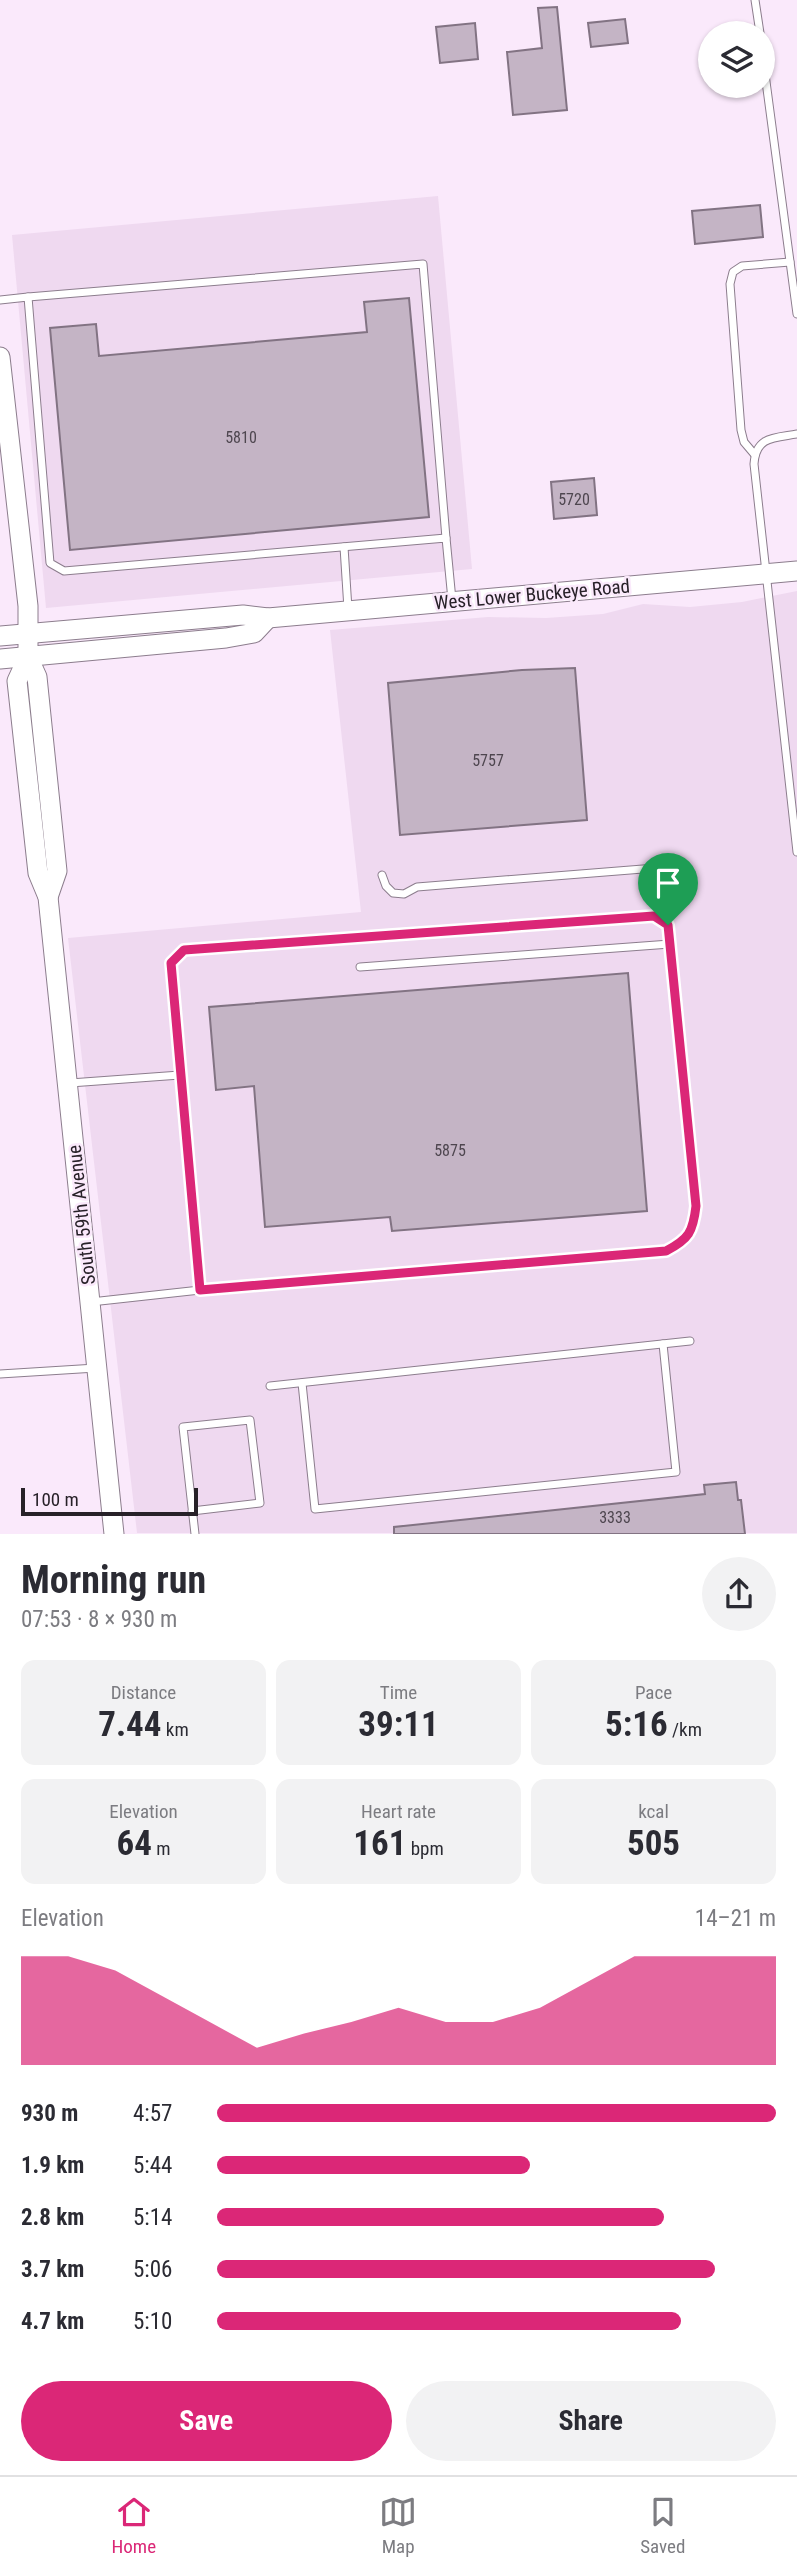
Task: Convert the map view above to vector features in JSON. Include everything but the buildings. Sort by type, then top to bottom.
[{"type":"main road","name":"South 59th Avenue","points":[[0,357],[28,607],[28,657],[17,681],[38,873],[48,897],[114,1534]]},
{"type":"main road","name":"West Lower Buckeye Road","points":[[0,636],[243,615],[268,618],[797,571]]},
{"type":"main road","name":"West Lower Buckeye Road","points":[[0,659],[226,638],[254,633],[268,618]]},
{"type":"lane","points":[[755,0],[758,21]]},
{"type":"lane","points":[[768,98],[797,314]]},
{"type":"lane","points":[[755,455],[744,442],[741,430],[730,284],[733,272],[743,266],[790,262]]},
{"type":"lane","points":[[0,300],[423,264],[452,601]]},
{"type":"lane","points":[[28,297],[50,562],[64,571],[446,538]]},
{"type":"lane","points":[[797,434],[765,441],[759,445],[754,464],[797,852]]},
{"type":"lane","points":[[344,547],[348,610]]},
{"type":"lane","points":[[382,875],[386,886],[393,893],[404,894],[416,887],[668,867]]},
{"type":"lane","points":[[90,1302],[200,1290],[666,1251],[684,1241],[694,1225],[696,1206],[668,925],[654,916],[184,950],[171,963],[200,1290]]},
{"type":"lane","points":[[360,967],[670,944]]},
{"type":"lane","points":[[66,1084],[180,1074]]},
{"type":"lane","points":[[270,1386],[690,1341]]},
{"type":"lane","points":[[302,1383],[315,1509],[676,1472],[663,1344]]},
{"type":"lane","points":[[0,1374],[97,1368]]},
{"type":"lane","points":[[192,1511],[260,1503],[250,1420],[183,1427],[192,1511],[195,1534]]},
{"type":"shaded area","points":[[438,196],[472,569],[46,608],[12,235]]},
{"type":"shaded area","points":[[797,591],[797,1533],[137,1533],[68,938],[361,912],[330,630],[488,617],[546,618],[603,614],[643,604],[690,607],[742,602]]},
{"type":"route","points":[[654,916],[668,925],[696,1206],[694,1225],[684,1241],[666,1251],[200,1290],[171,963],[184,950],[654,916]]}]
